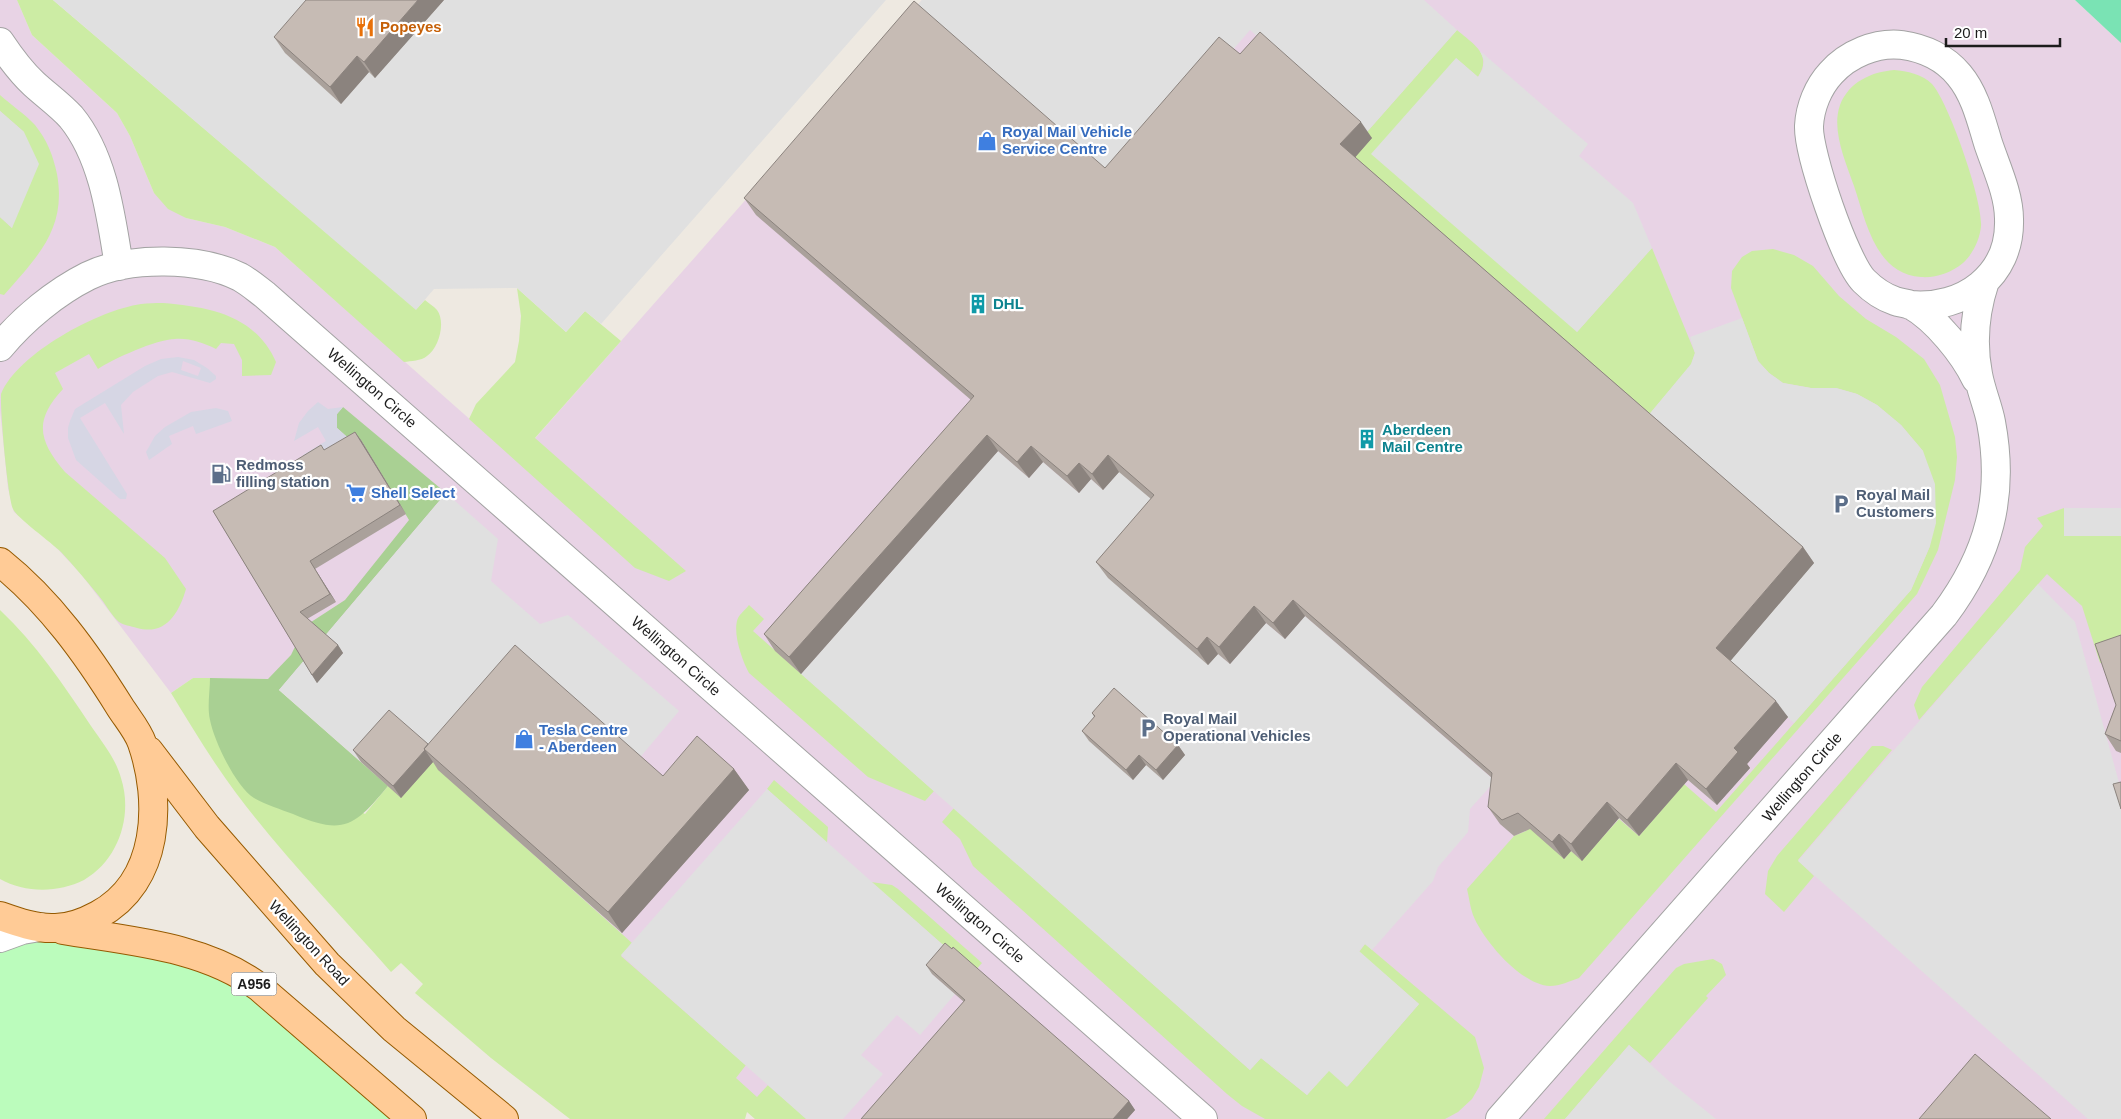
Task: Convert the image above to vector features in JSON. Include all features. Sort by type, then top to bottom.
[{"type":"main road","name":"A956","points":[[0,562],[30,588],[72,636],[98,672],[142,740],[152,782],[154,801],[153,822],[146,857],[127,892],[112,907],[90,920],[48,928]]},
{"type":"main road","name":"Wellington Road","points":[[142,740],[207,827],[327,964],[394,1029],[504,1119]]},
{"type":"main road","name":"A956","points":[[0,916],[48,928],[161,947],[216,962],[259,987],[412,1119]]},
{"type":"street","points":[[0,42],[22,73],[71,117],[84,137],[100,176],[113,228],[118,266]]},
{"type":"street","points":[[1896,44],[1924,50],[1949,65],[1967,87],[1974,100],[2006,196],[2009,218],[2009,231],[2001,258],[1985,281],[1964,297],[1951,302],[1938,305],[1910,305],[1885,297],[1862,280],[1854,269],[1845,249],[1812,153],[1809,125],[1816,97],[1831,72],[1854,55],[1868,49],[1896,44]]},
{"type":"street","name":"Wellington Circle","points":[[0,347],[33,315],[60,293],[89,276],[118,266],[165,261],[195,263],[218,268],[240,278],[265,294],[1203,1119]]},
{"type":"street","name":"Wellington Circle","points":[[1500,1119],[1944,615],[1966,585],[1987,536],[1996,485],[1993,435],[1977,367],[1975,331],[1985,281]]},
{"type":"street","name":"Wellington Circle","points":[[1910,305],[1941,331],[1955,346],[1982,389]]},
{"type":"street","points":[[0,938],[22,930],[48,928]]},
{"type":"shaded area","points":[[0,0],[17,0],[32,35],[117,113],[130,136],[154,193],[186,218],[225,227],[275,247],[516,460],[922,0],[2075,0],[2121,43],[2121,1119],[755,1119],[601,977],[268,679],[193,678],[171,693],[81,574],[51,542],[14,512],[8,488],[0,410]]},
{"type":"shaded area","points":[[53,0],[886,0],[601,324],[585,311],[566,332],[517,288],[434,289],[416,310]]},
{"type":"shaded area","points":[[922,0],[1424,0],[1457,30],[1366,133],[1250,30],[1117,184],[915,8]]},
{"type":"shaded area","points":[[1480,51],[1588,144],[1579,156],[1633,203],[1652,248],[1577,332],[1371,154],[1456,58],[1478,77],[1483,69],[1484,60]]},
{"type":"shaded area","points":[[0,111],[24,132],[39,164],[12,228],[0,217]]},
{"type":"shaded area","name":"Royal Mail Customers","points":[[1742,318],[1758,361],[1769,373],[1783,383],[1811,388],[1836,388],[1857,394],[1877,405],[1901,425],[1923,451],[1935,484],[1936,523],[1930,546],[1911,590],[1794,723],[1727,665],[1647,417],[1691,364],[1695,353],[1690,337]]},
{"type":"shaded area","points":[[178,357],[194,360],[207,368],[216,376],[216,379],[210,383],[172,372],[158,376],[133,392],[121,405],[124,434],[105,403],[80,418],[127,494],[126,499],[120,499],[76,460],[68,438],[70,421],[75,409],[145,366],[161,359]],"holes":[[[183,361],[201,368],[198,376],[181,370]]]},
{"type":"shaded area","points":[[318,402],[328,409],[343,407],[337,414],[337,428],[355,444],[308,461],[303,455],[326,441],[318,427],[294,441],[299,423]]},
{"type":"shaded area","points":[[216,408],[228,411],[232,421],[196,434],[193,426],[169,436],[172,444],[149,460],[146,452],[155,436],[165,427],[191,412]]},
{"type":"shaded area","name":"Royal Mail Operational Vehicles","points":[[998,451],[1029,478],[1043,462],[1079,493],[1091,479],[1103,490],[1128,461],[1166,511],[1218,654],[1230,664],[1266,623],[1285,639],[1305,616],[1495,781],[1470,809],[1468,832],[1438,867],[1433,881],[1372,950],[1365,944],[1359,951],[1419,1004],[1347,1087],[1329,1071],[1307,1095],[1261,1058],[1250,1070],[801,674]]},
{"type":"shaded area","points":[[446,493],[498,539],[491,581],[540,624],[568,615],[679,711],[637,761],[444,763],[397,721],[361,762],[279,690]]},
{"type":"shaded area","points":[[2064,508],[2121,508],[2121,536],[2064,536]]},
{"type":"shaded area","points":[[2038,584],[2075,622],[2121,790],[2121,1119],[2088,1119],[1798,861]]},
{"type":"shaded area","points":[[767,789],[951,952],[932,974],[955,994],[920,1035],[897,1015],[861,1055],[883,1074],[843,1119],[806,1119],[621,955]]},
{"type":"shaded area","points":[[1629,1045],[1670,1082],[1716,1119],[1565,1119]]},
{"type":"green space","points":[[17,0],[53,0],[416,309],[425,300],[434,307],[440,315],[441,328],[438,341],[431,352],[422,359],[404,362],[275,247],[225,227],[186,218],[168,209],[154,193],[130,136],[117,113],[32,35]]},
{"type":"green space","points":[[2075,0],[2121,0],[2121,43]]},
{"type":"green space","points":[[1457,30],[1475,45],[1482,56],[1482,69],[1478,77],[1456,58],[1577,332],[1652,248],[1695,353],[1691,365],[1647,417],[1352,161],[1366,133]]},
{"type":"green space","points":[[1894,70],[1919,75],[1932,84],[1956,131],[1977,196],[1981,226],[1975,246],[1963,263],[1953,270],[1938,276],[1921,277],[1905,274],[1883,256],[1868,229],[1838,136],[1837,125],[1840,105],[1849,90],[1869,76]]},
{"type":"green space","points":[[0,95],[31,121],[43,136],[54,160],[59,193],[58,211],[47,241],[28,268],[4,295],[0,294],[0,217],[12,228],[24,132],[0,111]]},
{"type":"green space","points":[[1773,249],[1794,255],[1813,266],[1839,296],[1866,319],[1896,337],[1924,359],[1940,385],[1955,437],[1957,457],[1955,480],[1938,550],[1917,594],[1579,978],[1554,986],[1539,984],[1516,970],[1494,948],[1473,915],[1467,889],[1514,836],[1526,831],[1538,818],[1564,859],[1571,851],[1582,860],[1619,819],[1639,836],[1684,784],[1716,812],[1911,590],[1930,546],[1923,451],[1901,425],[1877,405],[1857,394],[1836,388],[1811,388],[1783,383],[1769,373],[1758,361],[1731,288],[1732,271],[1742,257],[1752,251]]},
{"type":"green space","points":[[517,288],[566,332],[585,311],[621,341],[535,438],[686,571],[669,581],[635,568],[469,419],[476,404],[515,362],[521,316]]},
{"type":"green space","points":[[163,303],[198,307],[229,316],[256,334],[267,346],[276,362],[271,375],[242,376],[242,360],[234,344],[221,343],[216,349],[196,341],[175,339],[157,342],[135,350],[98,369],[89,354],[55,373],[63,389],[53,400],[47,411],[43,431],[45,441],[56,461],[65,472],[165,558],[186,589],[175,614],[170,620],[163,626],[147,630],[119,622],[61,552],[13,509],[6,469],[1,394],[10,379],[24,363],[42,349],[83,324],[124,308],[141,304]]},
{"type":"green space","points":[[343,407],[446,493],[279,690],[388,786],[377,800],[357,818],[347,823],[325,825],[263,803],[254,798],[240,784],[227,763],[212,729],[209,715],[210,678],[268,679],[291,655],[305,626],[345,600],[409,520],[361,440],[355,444],[337,428],[337,414]]},
{"type":"green space","points":[[2064,508],[2064,536],[2121,536],[2121,655],[2100,663],[2082,606],[2047,574],[1919,720],[1914,705],[1922,687],[2020,570],[2025,547],[2043,526],[2037,518]]},
{"type":"green space","points":[[749,605],[764,619],[753,631],[934,791],[925,801],[868,777],[749,673],[741,654],[736,624],[740,615]]},
{"type":"green space","points":[[0,610],[25,637],[70,695],[112,757],[121,778],[124,792],[124,821],[114,849],[106,861],[84,880],[63,887],[42,890],[31,889],[10,884],[0,879]]},
{"type":"green space","points":[[193,678],[210,678],[210,720],[365,814],[388,786],[437,756],[439,770],[632,943],[621,956],[746,1065],[736,1078],[757,1097],[768,1085],[807,1119],[755,1119],[747,1112],[745,1119],[570,1119],[491,1058],[415,993],[423,984],[401,963],[391,972],[273,839],[227,781],[171,693]]},
{"type":"green space","points":[[1872,746],[1883,746],[1892,750],[1798,860],[1814,876],[1784,912],[1765,894],[1768,871],[1777,856]]},
{"type":"green space","points":[[774,780],[828,827],[827,843],[767,789]]},
{"type":"green space","points":[[954,808],[1250,1070],[1261,1058],[1307,1095],[1329,1070],[1348,1086],[1419,1004],[1359,952],[1365,944],[1475,1037],[1484,1068],[1479,1087],[1472,1099],[1458,1112],[1445,1119],[1265,1119],[1242,1106],[1227,1094],[973,866],[960,839],[942,822]]},
{"type":"green space","points":[[871,882],[892,885],[898,889],[982,963],[974,972]]},
{"type":"green space","points":[[5,936],[203,958],[412,1119],[0,1119],[0,938]]},
{"type":"green space","points":[[1713,959],[1722,964],[1726,975],[1650,1063],[1629,1045],[1565,1119],[1544,1119],[1676,968],[1684,964]]},
{"type":"building","name":"Popeyes","points":[[306,0],[418,0],[364,62],[357,56],[330,87],[274,37]]},
{"type":"building","name":"Aberdeen Mail Centre","points":[[914,1],[1105,168],[1219,37],[1240,54],[1260,32],[1361,122],[1340,144],[1803,547],[1716,648],[1776,701],[1734,748],[1738,752],[1706,789],[1676,763],[1627,820],[1607,802],[1571,844],[1559,834],[1552,842],[1518,813],[1502,820],[1488,807],[1492,773],[1293,600],[1273,623],[1254,606],[1219,647],[1207,637],[1197,649],[1096,562],[1154,495],[1108,455],[1092,474],[1079,463],[1067,476],[1031,446],[1017,462],[987,435],[789,657],[764,634],[974,396],[744,198]]},
{"type":"building","points":[[355,432],[400,505],[310,561],[330,594],[300,612],[338,645],[312,675],[213,511],[321,445],[324,450]]},
{"type":"building","points":[[2121,635],[2121,741],[2105,734],[2116,705],[2095,644]]},
{"type":"building","points":[[515,645],[663,776],[697,736],[734,769],[608,912],[424,749]]},
{"type":"building","points":[[1114,688],[1178,745],[1156,770],[1139,755],[1126,770],[1082,731],[1095,716],[1092,713]]},
{"type":"building","points":[[389,710],[428,744],[425,750],[393,786],[353,750]]},
{"type":"building","points":[[2121,782],[2121,809],[2113,784]]},
{"type":"building","points":[[945,943],[952,949],[953,947],[1129,1101],[1113,1119],[861,1119],[965,1000],[926,965]]},
{"type":"building","points":[[1975,1054],[2051,1119],[1919,1119]]},
{"type":"place","name":"Popeyes","points":[[365,27]]},
{"type":"place","name":"Royal Mail Vehicle Service Centre","points":[[987,141]]},
{"type":"place","name":"DHL","points":[[978,304]]},
{"type":"place","name":"Aberdeen Mail Centre","points":[[1367,439]]},
{"type":"place","name":"Redmoss filling station","points":[[221,474]]},
{"type":"place","name":"Shell Select","points":[[356,493]]},
{"type":"place","name":"Royal Mail Customers","points":[[1841,504]]},
{"type":"place","name":"Royal Mail Operational Vehicles","points":[[1148,728]]},
{"type":"place","name":"Tesla Centre - Aberdeen","points":[[524,739]]}]
